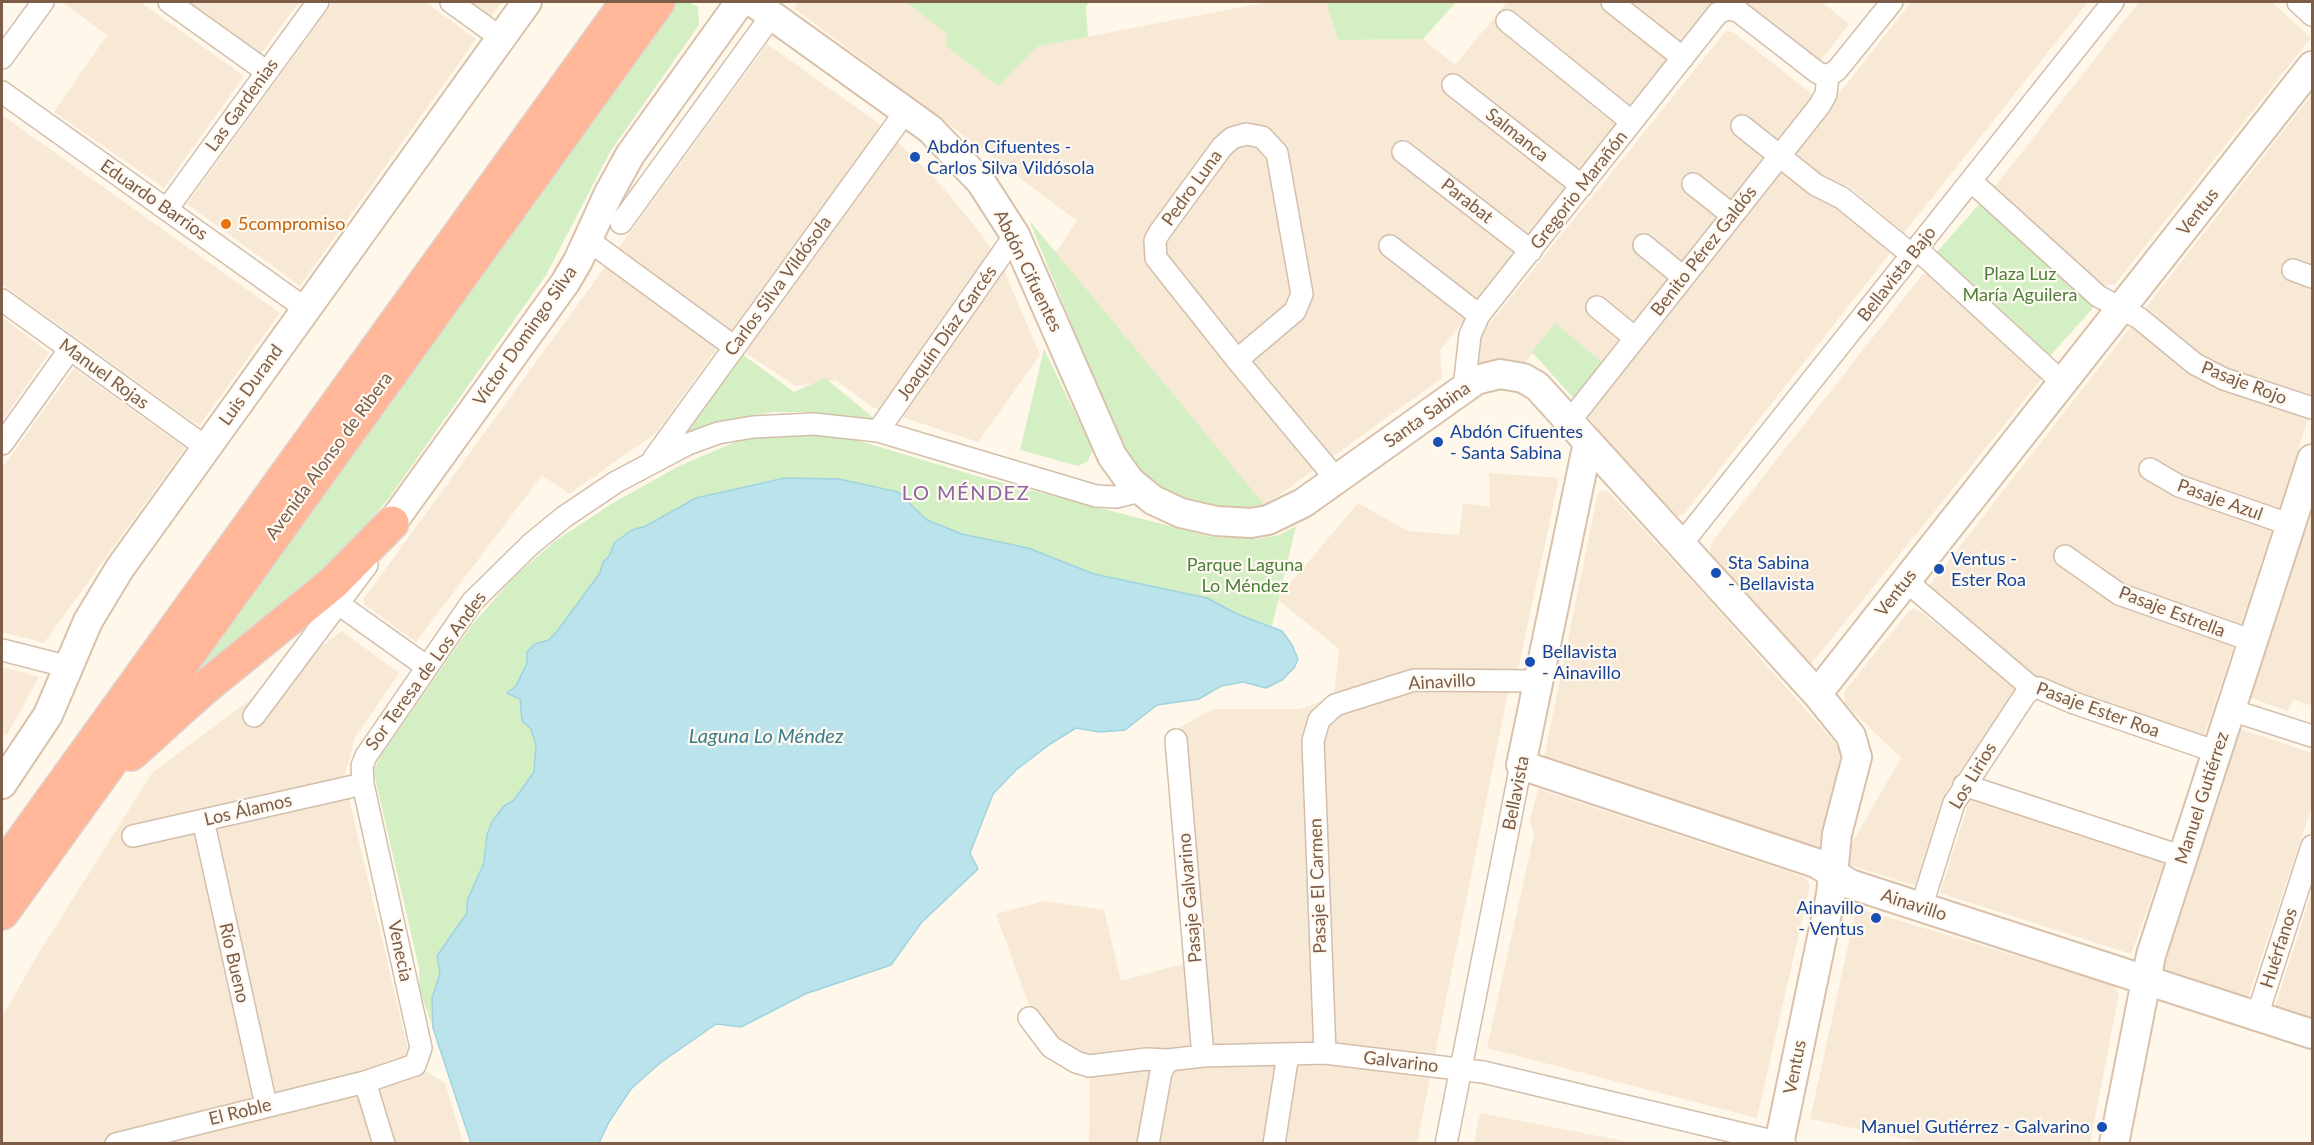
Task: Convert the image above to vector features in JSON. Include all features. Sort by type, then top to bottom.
[{"type":"highway","name":"Avenida Alonso de Ribera","points":[[2,913],[62,806],[627,2]]},
{"type":"highway","name":"Avenida Alonso de Ribera","points":[[2,869],[62,806],[658,2]]},
{"type":"highway","points":[[2,830],[62,806],[333,583],[392,523]]},
{"type":"street","points":[[2,58],[43,2]]},
{"type":"street","points":[[169,2],[267,72]]},
{"type":"street","name":"Las Gardenias","points":[[167,209],[318,2]]},
{"type":"street","points":[[451,2],[501,38]]},
{"type":"street","name":"Luis Durand","points":[[2,784],[48,715],[103,594],[527,2]]},
{"type":"street","name":"Víctor Domingo Silva","points":[[254,716],[340,604],[392,523],[565,283],[619,175],[645,132],[740,2]]},
{"type":"street","points":[[1612,2],[1683,58]]},
{"type":"street","points":[[1726,5],[1738,11],[1818,72],[1828,76],[1837,70],[1892,2]]},
{"type":"street","name":"Bellavista Bajo","points":[[1680,546],[2113,2]]},
{"type":"street","points":[[2298,2],[2313,15]]},
{"type":"street","name":"Gregorio Marañón","points":[[1464,388],[1470,335],[1479,315],[1726,5]]},
{"type":"street","points":[[621,223],[763,8]]},
{"type":"street","name":"Abdón Cifuentes","points":[[763,8],[906,111],[963,162],[993,199],[1015,235],[1112,456],[1140,491]]},
{"type":"street","points":[[1507,21],[1632,122]]},
{"type":"street","name":"Ventus","points":[[1781,1143],[1831,894],[1837,834],[1855,772],[1857,749],[1847,730],[1817,694],[2313,66]]},
{"type":"street","name":"Benito Pérez Galdós","points":[[1578,432],[1635,338],[1823,100],[1828,76]]},
{"type":"street","name":"Salmanca","points":[[1453,85],[1582,186]]},
{"type":"street","name":"Eduardo Barrios","points":[[2,92],[306,309]]},
{"type":"street","name":"Carlos Silva Vildósola","points":[[651,462],[733,346],[906,111]]},
{"type":"street","points":[[1742,126],[1816,185],[1842,198],[1914,252],[2063,382]]},
{"type":"street","name":"Pedro Luna","points":[[1237,360],[1295,311],[1302,294],[1277,153],[1262,137],[1246,134],[1232,138],[1222,147],[1159,233],[1154,250],[1159,265],[1237,360],[1337,480]]},
{"type":"street","name":"Parabat","points":[[1403,152],[1531,251]]},
{"type":"street","name":"Pasaje Rojo","points":[[1971,181],[2098,296],[2139,318],[2181,354],[2209,372],[2313,408]]},
{"type":"street","points":[[1693,184],[1732,215]]},
{"type":"street","name":"Joaquín Díaz Garcés","points":[[878,431],[1015,235]]},
{"type":"street","points":[[588,240],[733,346]]},
{"type":"street","points":[[1644,245],[1683,277]]},
{"type":"street","points":[[1390,246],[1479,315]]},
{"type":"street","name":"Manuel Rojas","points":[[2,300],[207,448]]},
{"type":"street","points":[[1597,307],[1635,338]]},
{"type":"street","points":[[2,444],[70,349]]},
{"type":"street","name":"Santa Sabina","points":[[1140,491],[1167,507],[1190,516],[1216,521],[1251,523],[1284,514],[1337,480],[1464,388],[1492,375],[1523,378],[1537,386],[1680,546],[1817,694]]},
{"type":"street","name":"Sor Teresa de Los Andes","points":[[363,784],[362,766],[366,756],[472,602],[501,571],[564,517],[651,462],[718,433],[753,427],[814,424],[878,431],[1071,491],[1116,497],[1140,491]]},
{"type":"street","name":"Bellavista","points":[[1446,1143],[1538,681],[1578,432]]},
{"type":"street","name":"Manuel Gutiérrez","points":[[2114,1143],[2146,981],[2183,857],[2313,459]]},
{"type":"street","name":"Pasaje Azul","points":[[2150,470],[2179,486],[2291,525]]},
{"type":"street","name":"Pasaje Estrella","points":[[2065,556],[2120,594],[2253,641]]},
{"type":"street","name":"Pasaje Ester Roa","points":[[1906,581],[2032,688],[2039,688],[2074,703],[2217,752]]},
{"type":"street","points":[[340,604],[427,667]]},
{"type":"street","points":[[2,650],[69,667]]},
{"type":"street","name":"Ainavillo","points":[[1318,720],[1335,705],[1414,680],[1538,681]]},
{"type":"street","name":"Los Lirios","points":[[1922,908],[1948,820],[1964,785],[2032,688]]},
{"type":"street","points":[[2231,710],[2313,736]]},
{"type":"street","name":"Pasaje El Carmen","points":[[1318,720],[1313,741],[1325,1053]]},
{"type":"street","name":"Pasaje Galvarino","points":[[1176,740],[1203,1056]]},
{"type":"street","name":"Ainavillo","points":[[1521,765],[1816,863],[1850,884],[2313,1034]]},
{"type":"street","name":"Los Álamos","points":[[133,836],[363,784]]},
{"type":"street","name":"Venecia","points":[[363,784],[421,1048],[418,1060],[409,1069],[365,1082]]},
{"type":"street","points":[[1964,785],[2183,857]]},
{"type":"street","name":"Río Bueno","points":[[203,820],[266,1105]]},
{"type":"street","name":"Huérfanos","points":[[2257,1016],[2313,846]]},
{"type":"street","name":"Galvarino","points":[[1029,1018],[1051,1047],[1076,1062],[1089,1066],[1147,1059],[1325,1053],[1484,1072],[1781,1143]]},
{"type":"street","points":[[1274,1143],[1288,1054]]},
{"type":"street","points":[[1148,1143],[1161,1072],[1168,1060]]},
{"type":"street","points":[[365,1082],[384,1143]]},
{"type":"street","name":"El Roble","points":[[116,1143],[365,1082]]},
{"type":"shaded area","points":[[140,2],[244,76],[164,188],[54,112],[107,35],[63,3]]},
{"type":"shaded area","points":[[189,2],[299,2],[261,54]]},
{"type":"shaded area","points":[[333,2],[425,2],[476,39],[300,286],[187,204]]},
{"type":"shaded area","points":[[470,2],[502,2],[491,17]]},
{"type":"shaded area","points":[[798,2],[906,2],[948,35],[998,86],[1038,46],[1269,2],[1326,2],[1338,40],[1423,39],[1455,65],[1507,2],[1715,2],[1440,351],[1442,378],[1247,518],[1046,267],[1077,221],[794,8]]},
{"type":"shaded area","points":[[1731,2],[1822,2],[1849,24],[1814,69]]},
{"type":"shaded area","points":[[1911,2],[2088,2],[1904,233],[1848,186],[1827,180],[1794,151]]},
{"type":"shaded area","points":[[2139,2],[2272,2],[2311,38],[2115,284],[2103,286],[1994,188]]},
{"type":"shaded area","points":[[1726,31],[1733,32],[1816,97],[1603,368],[1549,338],[1520,366],[1479,364],[1478,338]]},
{"type":"shaded area","points":[[767,44],[878,123],[934,177],[982,235],[1003,268],[1040,355],[978,442],[872,407],[836,380],[796,386],[724,339],[656,433],[569,494],[542,475],[416,642],[365,605],[363,600]]},
{"type":"shaded area","points":[[2312,94],[2312,407],[2202,742],[2030,675],[1926,590]]},
{"type":"shaded area","points":[[2,115],[280,313],[199,426],[2,284]]},
{"type":"shaded area","points":[[1780,169],[1813,196],[1829,199],[1892,251],[1684,514],[1676,517],[1614,453],[1586,413]]},
{"type":"shaded area","points":[[1930,273],[2042,378],[1812,663],[1801,663],[1710,563],[1711,543],[1922,275]]},
{"type":"shaded area","points":[[2,317],[49,353],[2,421]]},
{"type":"shaded area","points":[[74,368],[185,448],[44,643],[2,632],[2,468]]},
{"type":"shaded area","points":[[1489,473],[1559,478],[1519,665],[1507,698],[1417,1143],[1089,1143],[1090,1064],[1044,1047],[996,914],[1044,901],[1104,910],[1121,981],[1186,963],[1168,739],[1181,727],[1213,709],[1300,709],[1334,697],[1339,649],[1277,599],[1358,503],[1408,531],[1459,535],[1463,503],[1490,507]]},
{"type":"shaded area","points":[[1607,490],[1709,600],[1843,752],[1817,854],[1543,763],[1598,492]]},
{"type":"shaded area","points":[[2312,496],[2312,706],[2293,699],[2288,711],[2248,697]]},
{"type":"shaded area","points":[[1915,608],[2019,686],[1947,790],[1915,886],[1847,864],[1845,855],[1901,758],[1845,704],[1844,692],[1909,611]]},
{"type":"shaded area","points":[[342,631],[399,673],[355,738],[344,778],[411,1062],[445,1083],[463,1143],[2,1144],[2,1017],[37,956],[152,773]]},
{"type":"shaded area","points":[[2,667],[39,677],[7,735],[2,733]]},
{"type":"shaded area","points":[[2239,729],[2312,753],[2312,806],[2247,1000],[2166,974],[2162,966]]},
{"type":"shaded area","points":[[1538,789],[1804,877],[1810,885],[1757,1118],[1487,1048],[1534,834],[1530,820]]},
{"type":"shaded area","points":[[1970,799],[2165,860],[2131,954],[1940,893]]},
{"type":"shaded area","points":[[2312,891],[2312,1020],[2275,1007]]},
{"type":"shaded area","points":[[1864,910],[2113,985],[2119,994],[2090,1143],[1926,1143],[1810,1119],[1855,915]]},
{"type":"shaded area","points":[[1480,1113],[1634,1143],[1474,1143]]},
{"type":"green space","points":[[676,2],[689,2],[698,7],[699,25],[610,152],[546,275],[389,498],[338,557],[186,680],[425,354]]},
{"type":"green space","points":[[906,2],[1089,2],[1086,7],[1088,37],[1038,46],[998,86],[945,45],[948,35]]},
{"type":"green space","points":[[1326,2],[1456,2],[1423,39],[1338,40]]},
{"type":"green space","name":"Plaza Luz María Aguilera","points":[[1981,202],[2095,306],[2048,358],[1936,253]]},
{"type":"green space","points":[[1029,220],[1267,508],[1239,511],[1215,508],[1177,498],[1145,480],[1125,455]]},
{"type":"green space","points":[[1555,323],[1605,365],[1576,401],[1532,352]]},
{"type":"green space","points":[[1044,349],[1093,450],[1088,461],[1078,466],[1020,450]]},
{"type":"green space","points":[[738,351],[794,392],[825,378],[881,424],[806,412],[774,412],[746,416],[685,433],[683,431]]},
{"type":"green space","name":"Parque Laguna Lo Méndez","points":[[791,433],[825,434],[863,442],[980,477],[1212,537],[1256,539],[1279,535],[1296,526],[1272,626],[1237,614],[1207,598],[1094,574],[1028,548],[962,534],[927,520],[913,505],[785,478],[696,498],[646,526],[632,530],[615,542],[609,556],[603,562],[600,573],[558,630],[549,640],[535,644],[516,686],[508,693],[520,699],[522,721],[531,729],[536,745],[534,772],[514,800],[504,806],[487,835],[484,863],[467,901],[467,913],[437,956],[440,974],[432,998],[433,1028],[420,991],[419,968],[376,782],[374,769],[381,755],[472,625],[513,578],[555,541],[613,503],[679,466],[740,440]]},
{"type":"water","name":"Laguna Lo Méndez","points":[[785,478],[839,479],[898,492],[927,520],[962,534],[1028,548],[1094,574],[1207,598],[1237,614],[1282,631],[1298,659],[1294,668],[1282,680],[1266,688],[1243,682],[1221,686],[1199,699],[1157,705],[1125,730],[1100,732],[1076,728],[1050,744],[1016,770],[993,794],[970,853],[978,869],[921,923],[891,965],[805,994],[741,1027],[716,1024],[660,1063],[631,1089],[609,1122],[599,1143],[471,1143],[433,1028],[432,998],[440,974],[437,956],[467,913],[467,901],[484,863],[487,835],[492,822],[504,806],[514,800],[534,772],[536,745],[531,729],[522,721],[520,699],[507,693],[516,686],[527,663],[527,652],[535,644],[549,640],[558,630],[600,573],[603,562],[609,556],[615,542],[632,530],[646,526],[696,498]]},
{"type":"place","name":"Abdón Cifuentes - Carlos Silva Vildósola","points":[[915,157]]},
{"type":"place","name":"5compromiso","points":[[226,224]]},
{"type":"place","name":"Abdón Cifuentes - Santa Sabina","points":[[1438,442]]},
{"type":"place","name":"Ventus - Ester Roa","points":[[1939,569]]},
{"type":"place","name":"Sta Sabina - Bellavista","points":[[1716,573]]},
{"type":"place","name":"Bellavista - Ainavillo","points":[[1530,662]]},
{"type":"place","name":"Ainavillo - Ventus","points":[[1876,918]]},
{"type":"place","name":"Manuel Gutiérrez - Galvarino","points":[[2102,1127]]},
{"type":"district","name":"LO MÉNDEZ","points":[[966,494]]}]
